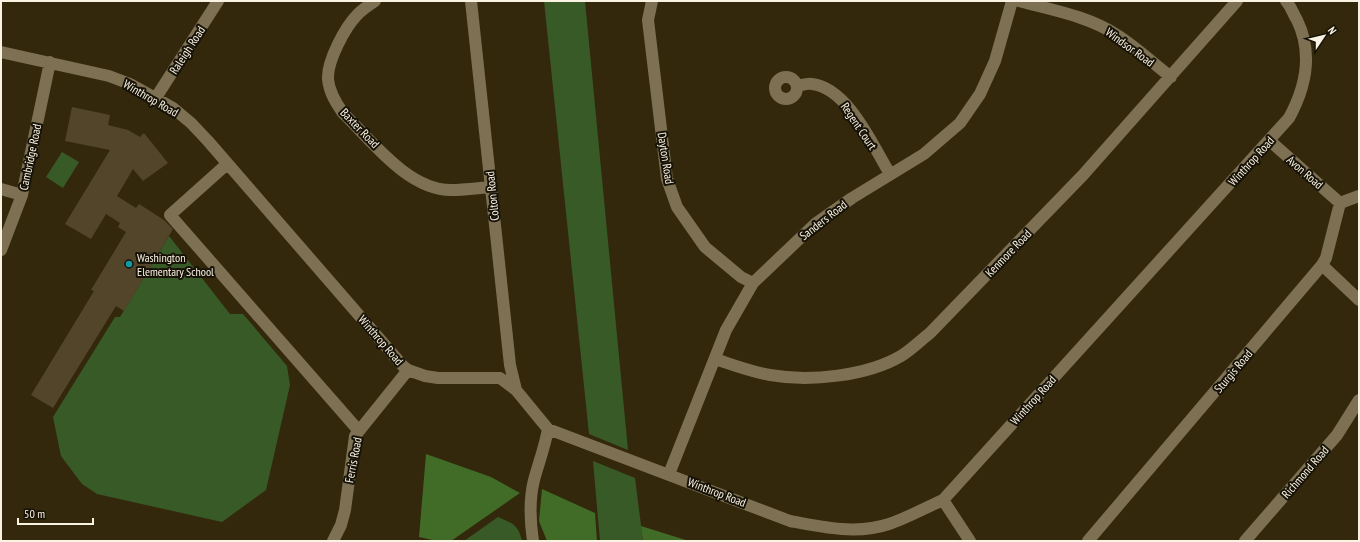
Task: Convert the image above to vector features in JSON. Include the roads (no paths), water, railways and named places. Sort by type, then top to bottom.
[{"type":"street","name":"Raleigh Road","points":[[155,99],[218,1]]},
{"type":"street","name":"Baxter Road","points":[[375,1],[358,14],[343,34],[330,63],[328,78],[330,89],[336,102],[343,113],[406,175],[433,187],[450,190],[491,187]]},
{"type":"street","name":"Colton Road","points":[[472,1],[510,365],[516,390]]},
{"type":"street","name":"Dayton Road","points":[[652,1],[648,20],[667,179],[677,207],[706,247],[741,277],[753,283]]},
{"type":"street","name":"Sanders Road","points":[[669,474],[726,330],[753,283],[815,224],[890,174],[924,154],[960,123],[980,94],[995,62],[1012,1]]},
{"type":"street","name":"Windsor Road","points":[[1019,1],[1073,15],[1095,23],[1117,35],[1171,77]]},
{"type":"street","name":"Kenmore Road","points":[[715,359],[770,376],[801,377],[835,376],[883,365],[902,355],[930,333],[1083,175],[1171,77],[1236,1]]},
{"type":"street","name":"Winthrop Road","points":[[1,52],[109,76],[130,84],[173,108],[191,123],[408,370],[438,378],[500,378],[516,390],[548,429],[790,520],[824,528],[874,528],[888,524],[943,500],[1289,118],[1299,100],[1307,67],[1302,30],[1286,1]]},
{"type":"street","name":"Cambridge Road","points":[[1,250],[22,195],[50,62]]},
{"type":"street","name":"Regent Court","points":[[797,86],[812,84],[831,90],[845,102],[890,174]]},
{"type":"street","name":"Avon Road","points":[[1270,140],[1340,203]]},
{"type":"street","points":[[227,164],[170,215],[359,431]]},
{"type":"street","points":[[1,189],[22,195]]},
{"type":"street","points":[[1340,203],[1359,196]]},
{"type":"street","name":"Sturgis Road","points":[[1088,541],[1322,265],[1326,258],[1340,203]]},
{"type":"street","points":[[1322,265],[1359,300]]},
{"type":"street","name":"Ferris Road","points":[[333,541],[341,525],[345,510],[355,436],[408,370]]},
{"type":"street","name":"Richmond Road","points":[[1245,541],[1337,435],[1359,400]]},
{"type":"street","points":[[533,541],[530,506],[534,480],[545,446],[548,429]]},
{"type":"street","points":[[943,500],[970,541]]},
{"type":"place","name":"Washington Elementary School","points":[[129,264]]}]
